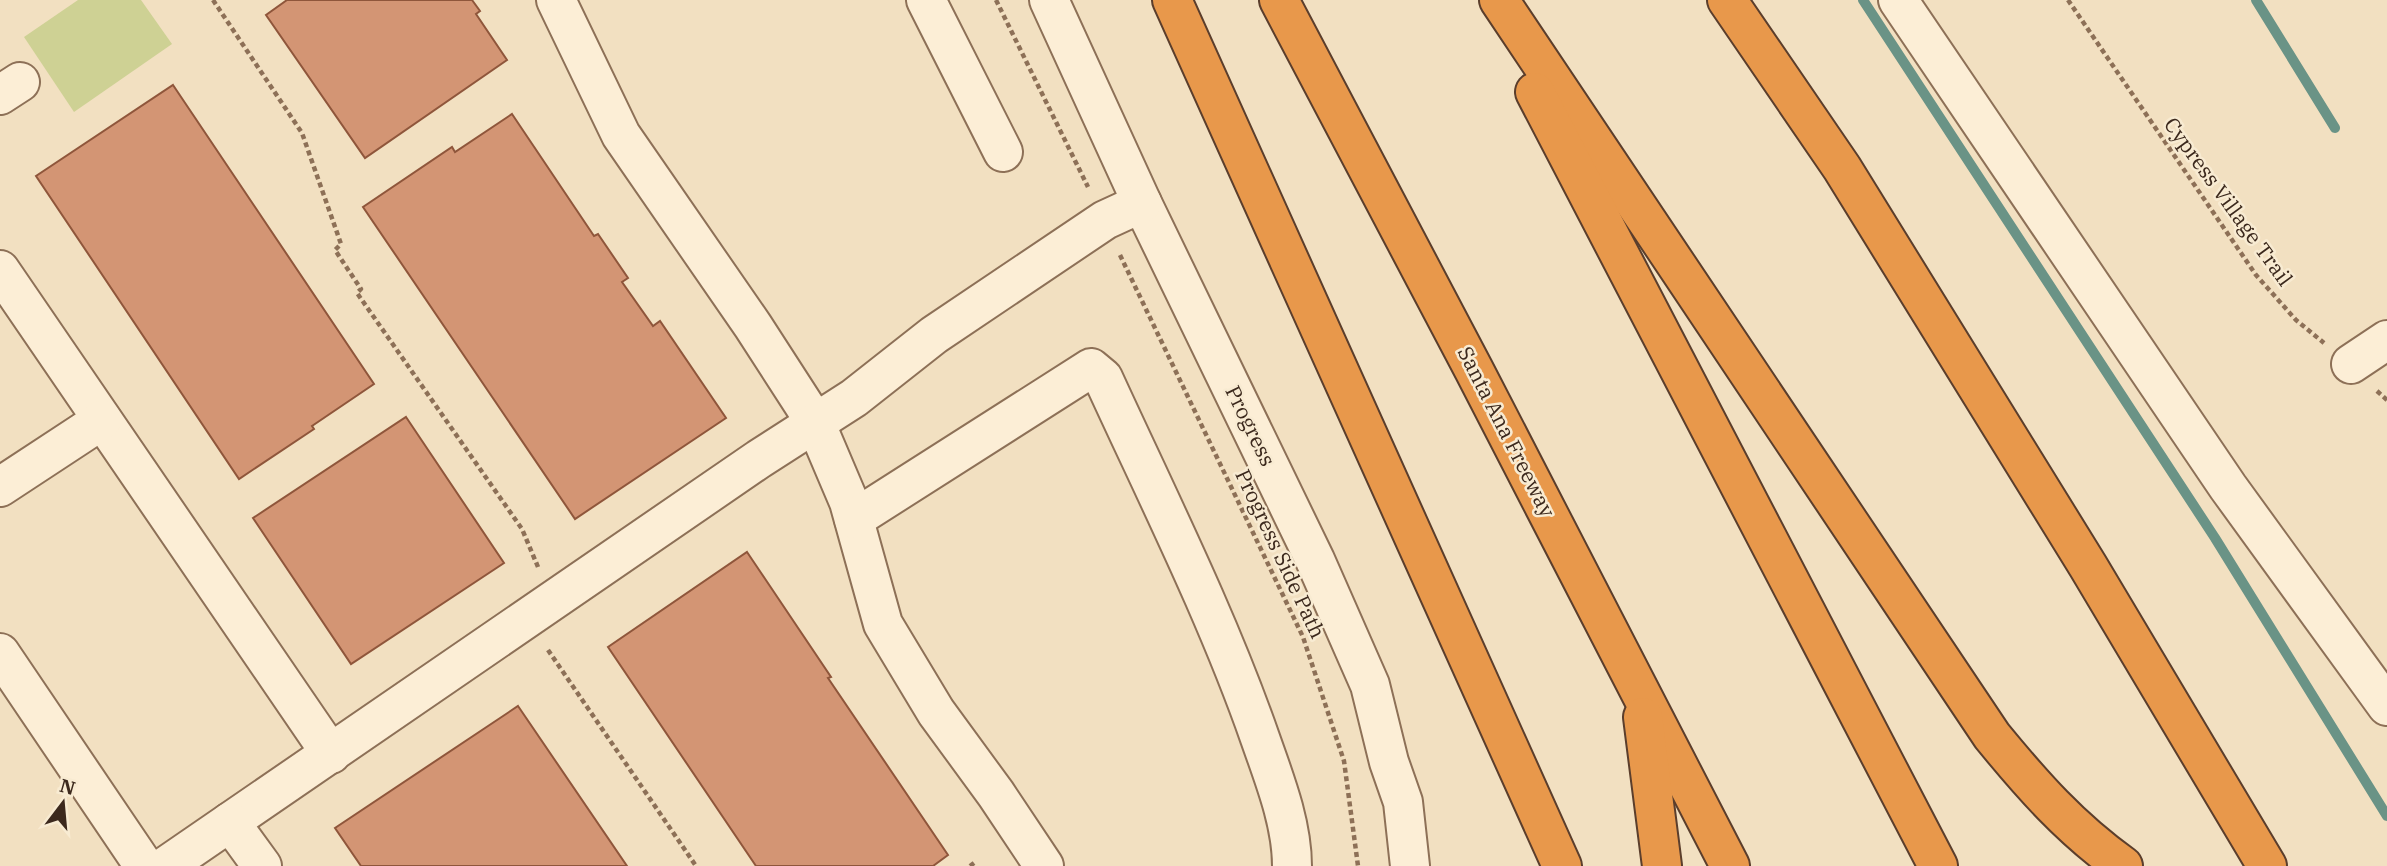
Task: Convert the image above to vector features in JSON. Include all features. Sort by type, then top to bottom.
[{"type":"highway","points":[[1172,0],[1562,866]]},
{"type":"highway","name":"Santa Ana Freeway","points":[[1279,0],[1730,866]]},
{"type":"highway","points":[[1487,0],[1938,866]]},
{"type":"highway","points":[[1499,0],[1992,736],[2036,790],[2090,842],[2123,866]]},
{"type":"highway","points":[[1727,0],[1842,168],[2115,611],[2267,866]]},
{"type":"highway","points":[[1640,691],[1662,866]]},
{"type":"street","points":[[556,0],[621,135],[815,422],[849,502],[883,624],[936,712],[1044,866]]},
{"type":"street","points":[[926,0],[1003,152]]},
{"type":"street","name":"Progress","points":[[1049,0],[1142,203],[1315,561],[1370,685],[1389,762],[1403,802],[1410,866]]},
{"type":"street","points":[[1898,0],[2228,487],[2387,706]]},
{"type":"street","points":[[166,866],[854,398],[934,335],[1093,228],[1142,203]]},
{"type":"street","points":[[0,270],[331,754]]},
{"type":"street","points":[[2351,364],[2387,340]]},
{"type":"street","points":[[854,519],[1091,368],[1102,378],[1239,679],[1274,778],[1292,849],[1292,866]]},
{"type":"street","points":[[0,487],[102,420]]},
{"type":"street","points":[[0,653],[144,866]]},
{"type":"street","points":[[230,822],[262,866]]},
{"type":"path","points":[[213,0],[302,133],[341,244],[334,250],[361,289],[356,293],[522,529],[539,570]]},
{"type":"path","points":[[996,0],[1091,194]]},
{"type":"path","name":"Cypress Village Trail","points":[[2068,0],[2256,275],[2296,320],[2351,364],[2387,400]]},
{"type":"path","name":"Progress Side Path","points":[[1127,271],[1303,637],[1344,761],[1357,866]]},
{"type":"path","points":[[545,646],[696,866]]},
{"type":"green space","points":[[78,0],[141,0],[172,44],[74,112],[24,37]]},
{"type":"building","points":[[287,0],[472,0],[480,11],[476,14],[507,60],[365,158],[266,15]]},
{"type":"building","points":[[173,85],[374,384],[312,426],[314,429],[239,479],[36,176]]},
{"type":"building","points":[[512,114],[594,236],[598,234],[628,278],[622,282],[653,326],[660,321],[726,418],[575,519],[363,207],[452,147],[455,152]]},
{"type":"building","points":[[406,417],[504,563],[351,664],[253,518]]},
{"type":"building","points":[[747,552],[831,677],[828,678],[948,855],[933,866],[756,866],[608,647]]},
{"type":"building","points":[[518,706],[627,866],[361,866],[335,828]]},
{"type":"waterway","points":[[1863,0],[2215,538],[2387,816]]},
{"type":"waterway","points":[[2256,0],[2335,128]]}]
